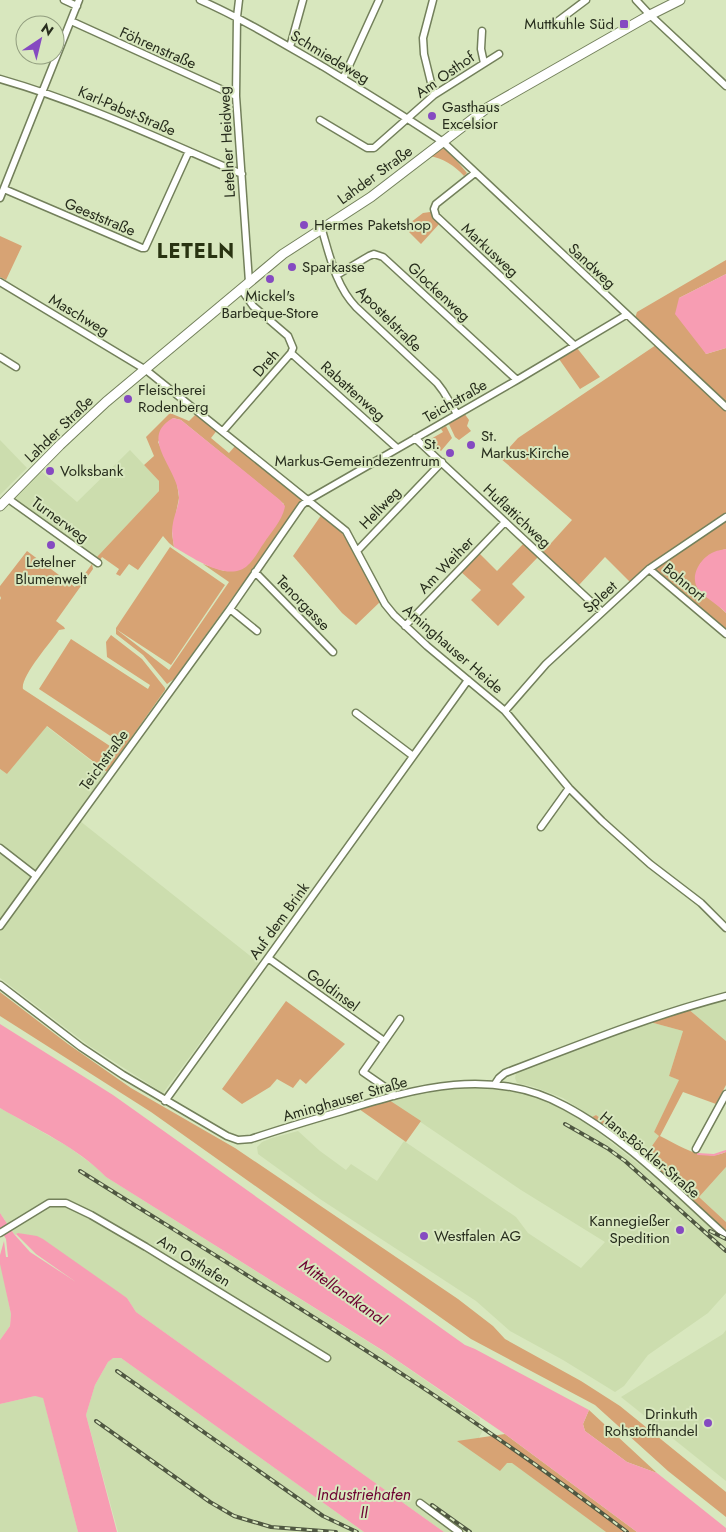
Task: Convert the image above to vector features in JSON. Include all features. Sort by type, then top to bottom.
[{"type":"street","points":[[0,198],[78,3],[64,0]]},
{"type":"street","name":"Schmiedeweg","points":[[200,0],[237,17],[343,79],[408,118],[442,142]]},
{"type":"street","name":"Letelner Heidweg","points":[[239,0],[236,96],[249,282]]},
{"type":"street","points":[[290,48],[303,0]]},
{"type":"street","points":[[343,79],[379,0]]},
{"type":"street","points":[[434,0],[423,38],[424,54],[434,95]]},
{"type":"street","points":[[558,21],[586,0]]},
{"type":"street","points":[[636,0],[726,86]]},
{"type":"street","name":"Lahder Straße","points":[[0,506],[99,409],[283,254],[371,197],[487,108],[650,15],[680,0]]},
{"type":"street","name":"Föhrenstraße","points":[[71,21],[236,96]]},
{"type":"street","points":[[482,31],[481,49],[484,63]]},
{"type":"street","name":"Am Osthof","points":[[320,120],[367,148],[377,146],[434,95],[499,54]]},
{"type":"street","name":"Karl-Pabst-Straße","points":[[0,79],[43,91],[117,119],[242,174]]},
{"type":"street","name":"Sandweg","points":[[442,142],[726,407]]},
{"type":"street","name":"Geeststraße","points":[[4,189],[145,248],[189,151]]},
{"type":"street","name":"Markusweg","points":[[475,173],[436,204],[434,210],[436,216],[574,346]]},
{"type":"street","name":"Apostelstraße","points":[[322,230],[336,275],[350,301],[437,383],[456,414]]},
{"type":"street","name":"Glockenweg","points":[[336,275],[374,254],[383,257],[517,380]]},
{"type":"street","name":"Maschweg","points":[[0,282],[146,370]]},
{"type":"street","name":"Dreh","points":[[223,431],[291,354],[293,348],[288,336],[253,306],[241,289]]},
{"type":"street","name":"Teichstraße","points":[[0,926],[230,609],[302,505],[626,315]]},
{"type":"street","name":"Rabattenweg","points":[[291,354],[398,448]]},
{"type":"street","points":[[0,357],[16,368]]},
{"type":"street","name":"Aminghauser Heide","points":[[146,370],[346,531],[386,604],[405,626],[506,711],[570,788],[602,821],[627,844],[701,903],[726,928]]},
{"type":"street","name":"Huflattichweg","points":[[415,438],[602,612]]},
{"type":"street","name":"Hellweg","points":[[358,550],[442,462]]},
{"type":"street","name":"Turnerweg","points":[[7,498],[98,563]]},
{"type":"street","name":"Spleet","points":[[506,711],[546,664],[649,569],[726,517]]},
{"type":"street","name":"Am Weiher","points":[[405,626],[505,522]]},
{"type":"street","name":"Bohnort","points":[[649,569],[726,634]]},
{"type":"street","name":"Tenorgasse","points":[[255,572],[333,652]]},
{"type":"street","points":[[230,609],[258,632]]},
{"type":"street","name":"Auf dem Brink","points":[[165,1101],[468,680]]},
{"type":"street","points":[[356,713],[413,756]]},
{"type":"street","points":[[541,827],[570,788]]},
{"type":"street","points":[[0,848],[36,876]]},
{"type":"street","name":"Goldinsel","points":[[268,958],[384,1041]]},
{"type":"street","name":"Aminghauser Straße","points":[[0,985],[81,1047],[165,1101],[227,1136],[242,1140],[251,1139],[394,1096],[451,1084],[495,1084]]},
{"type":"street","points":[[495,1084],[499,1078],[514,1070],[646,1020],[726,996]]},
{"type":"street","points":[[394,1096],[392,1092],[363,1072],[400,1019]]},
{"type":"street","name":"Hans-Böckler-Straße","points":[[495,1084],[548,1097],[576,1112],[629,1150],[726,1236]]},
{"type":"street","points":[[696,1149],[726,1094]]},
{"type":"street","name":"Am Osthafen","points":[[0,1233],[48,1203],[66,1203],[146,1246],[327,1358]]},
{"type":"street","points":[[420,1503],[459,1532]]},
{"type":"shaded area","points":[[443,147],[446,148],[467,173],[464,176],[448,163],[429,156]]},
{"type":"shaded area","points":[[432,212],[433,216],[440,223],[421,244],[409,232],[410,230],[406,226],[423,213]]},
{"type":"shaded area","points":[[0,236],[22,246],[6,280],[0,277]]},
{"type":"shaded area","points":[[726,260],[726,274],[679,298],[706,354],[726,348],[726,402],[635,318],[637,312]]},
{"type":"shaded area","points":[[656,345],[726,410],[726,514],[647,566],[631,583],[605,557],[579,585],[543,552],[572,520],[500,458],[518,438]]},
{"type":"shaded area","points":[[577,348],[600,377],[580,389],[559,359]]},
{"type":"shaded area","points":[[170,413],[189,421],[197,413],[218,429],[211,438],[229,453],[236,445],[301,497],[301,503],[174,679],[167,684],[143,655],[116,634],[116,629],[169,670],[229,582],[203,564],[224,571],[284,504],[181,420],[173,418],[158,442],[177,483],[179,498],[172,533],[174,547],[163,536],[138,570],[129,564],[120,576],[116,574],[119,569],[102,557],[100,560],[96,558],[159,491],[159,481],[144,465],[154,456],[146,437]]},
{"type":"shaded area","points":[[464,413],[469,420],[467,426],[471,431],[459,440],[455,437],[448,422]]},
{"type":"shaded area","points":[[446,426],[452,438],[441,451],[429,440],[443,432],[441,429]]},
{"type":"shaded area","points":[[0,440],[27,468],[0,495]]},
{"type":"shaded area","points":[[130,450],[159,481],[159,491],[96,558],[13,498],[41,471],[77,502]]},
{"type":"shaded area","points":[[322,514],[347,538],[381,601],[356,625],[342,613],[293,556]]},
{"type":"shaded area","points":[[726,520],[726,549],[712,554],[700,564],[712,600],[726,613],[726,631],[656,572],[657,566]]},
{"type":"shaded area","points":[[525,542],[539,556],[512,584],[525,597],[498,626],[471,600],[481,590],[460,571],[478,552],[497,571]]},
{"type":"shaded area","points":[[170,547],[225,585],[171,665],[116,629]]},
{"type":"shaded area","points":[[27,551],[75,587],[92,564],[93,569],[56,621],[65,629],[59,630],[37,660],[26,676],[23,689],[113,748],[115,739],[39,689],[71,639],[148,689],[150,685],[107,657],[106,642],[111,635],[142,659],[165,688],[107,772],[47,726],[7,774],[0,769],[0,586]]},
{"type":"shaded area","points":[[46,726],[111,776],[80,821],[259,963],[163,1093],[88,1045],[0,978],[0,769],[7,774]]},
{"type":"shaded area","points":[[0,992],[68,1044],[131,1088],[235,1148],[458,1299],[493,1326],[505,1339],[581,1381],[620,1406],[726,1492],[726,1517],[668,1471],[595,1405],[471,1339],[151,1112],[0,1016]]},
{"type":"shaded area","points":[[726,999],[726,1041],[687,1008]]},
{"type":"shaded area","points":[[286,1001],[345,1044],[306,1084],[300,1079],[293,1088],[277,1079],[270,1087],[242,1104],[222,1089]]},
{"type":"shaded area","points":[[687,1008],[726,1041],[726,1085],[716,1104],[683,1092],[660,1136],[700,1154],[717,1155],[726,1152],[726,1167],[699,1197],[726,1222],[726,1232],[636,1152],[592,1117],[596,1115],[647,1153],[659,1136],[654,1132],[679,1080],[669,1076],[683,1031],[650,1022]]},
{"type":"shaded area","points":[[650,1022],[683,1031],[669,1076],[680,1080],[654,1132],[660,1136],[647,1154],[596,1115],[592,1117],[563,1098],[517,1083],[516,1073],[525,1068]]},
{"type":"shaded area","points":[[480,1082],[512,1086],[555,1103],[583,1120],[651,1174],[726,1241],[726,1293],[708,1313],[648,1355],[624,1386],[615,1392],[563,1360],[510,1331],[476,1301],[320,1199],[258,1154],[257,1147],[262,1142],[298,1131],[320,1151],[346,1170],[351,1164],[377,1181],[404,1141],[516,1217],[528,1233],[581,1268],[605,1242],[521,1190],[382,1096]]},
{"type":"shaded area","points":[[389,1100],[421,1121],[406,1142],[359,1109]]},
{"type":"shaded area","points":[[0,1108],[67,1146],[96,1167],[106,1177],[386,1353],[480,1418],[479,1426],[483,1430],[479,1438],[606,1532],[444,1532],[136,1312],[127,1298],[25,1236],[18,1233],[15,1235],[0,1213]]},
{"type":"shaded area","points":[[726,1167],[726,1222],[699,1197]]},
{"type":"shaded area","points":[[0,1260],[11,1314],[10,1326],[0,1340]]},
{"type":"shaded area","points":[[726,1330],[726,1481],[621,1397],[723,1334]]},
{"type":"shaded area","points":[[112,1358],[121,1358],[364,1532],[118,1532],[86,1415],[95,1385]]},
{"type":"shaded area","points":[[35,1396],[43,1397],[78,1532],[0,1532],[0,1404]]},
{"type":"shaded area","points":[[589,1410],[657,1473],[627,1462],[585,1431],[583,1424]]},
{"type":"shaded area","points":[[505,1434],[637,1532],[606,1532],[512,1463],[507,1463],[500,1471],[457,1441]]},
{"type":"water","points":[[726,274],[726,348],[706,354],[675,314],[679,298]]},
{"type":"water","points":[[173,418],[181,420],[285,506],[279,521],[254,558],[240,570],[231,572],[211,567],[174,547],[172,526],[179,497],[177,486],[159,444],[159,435],[163,426]]},
{"type":"water","points":[[726,549],[726,613],[699,590],[696,585],[695,574],[705,558],[716,551]]},
{"type":"water","name":"Mittellandkanal","points":[[0,1024],[113,1095],[465,1345],[589,1410],[583,1424],[585,1431],[627,1462],[657,1473],[726,1528],[726,1532],[637,1532],[505,1434],[382,1350],[106,1177],[95,1166],[69,1148],[0,1108]]},
{"type":"water","name":"Industriehafen II","points":[[0,1213],[14,1234],[30,1252],[76,1282],[36,1254],[16,1234],[37,1236],[43,1239],[127,1298],[136,1312],[444,1532],[364,1532],[121,1358],[113,1358],[108,1362],[95,1385],[86,1415],[117,1532],[78,1532],[43,1398],[35,1396],[0,1404],[0,1340],[10,1326],[11,1314],[0,1264],[0,1255],[4,1241],[6,1257],[8,1257],[6,1239],[0,1229]]},
{"type":"waterway","points":[[698,1154],[714,1155],[726,1151]]},
{"type":"railway","points":[[565,1124],[607,1148],[625,1161],[726,1251]]},
{"type":"railway","points":[[80,1171],[358,1345],[494,1436],[627,1532]]},
{"type":"railway","points":[[710,1231],[726,1239]]},
{"type":"railway","points":[[117,1371],[323,1516],[357,1532]]},
{"type":"railway","points":[[96,1421],[210,1502],[234,1516],[271,1527],[336,1532]]},
{"type":"railway","points":[[432,1505],[470,1532]]},
{"type":"place","name":"Muttkuhle Süd","points":[[624,24]]},
{"type":"place","name":"Gasthaus Excelsior","points":[[432,116]]},
{"type":"place","name":"Hermes Paketshop","points":[[304,225]]},
{"type":"place","name":"Sparkasse","points":[[292,267]]},
{"type":"place","name":"Mickel's Barbeque-Store","points":[[270,279]]},
{"type":"place","name":"Fleischerei Rodenberg","points":[[128,399]]},
{"type":"place","name":"St. Markus-Kirche","points":[[471,445]]},
{"type":"place","name":"St. Markus-Gemeindezentrum","points":[[450,453]]},
{"type":"place","name":"Volksbank","points":[[50,471]]},
{"type":"place","name":"Letelner Blumenwelt","points":[[51,545]]},
{"type":"place","name":"Kannegießer Spedition","points":[[680,1230]]},
{"type":"place","name":"Westfalen AG","points":[[424,1236]]},
{"type":"place","name":"Drinkuth Rohstoffhandel","points":[[708,1423]]},
{"type":"district","name":"LETELN","points":[[196,251]]}]
